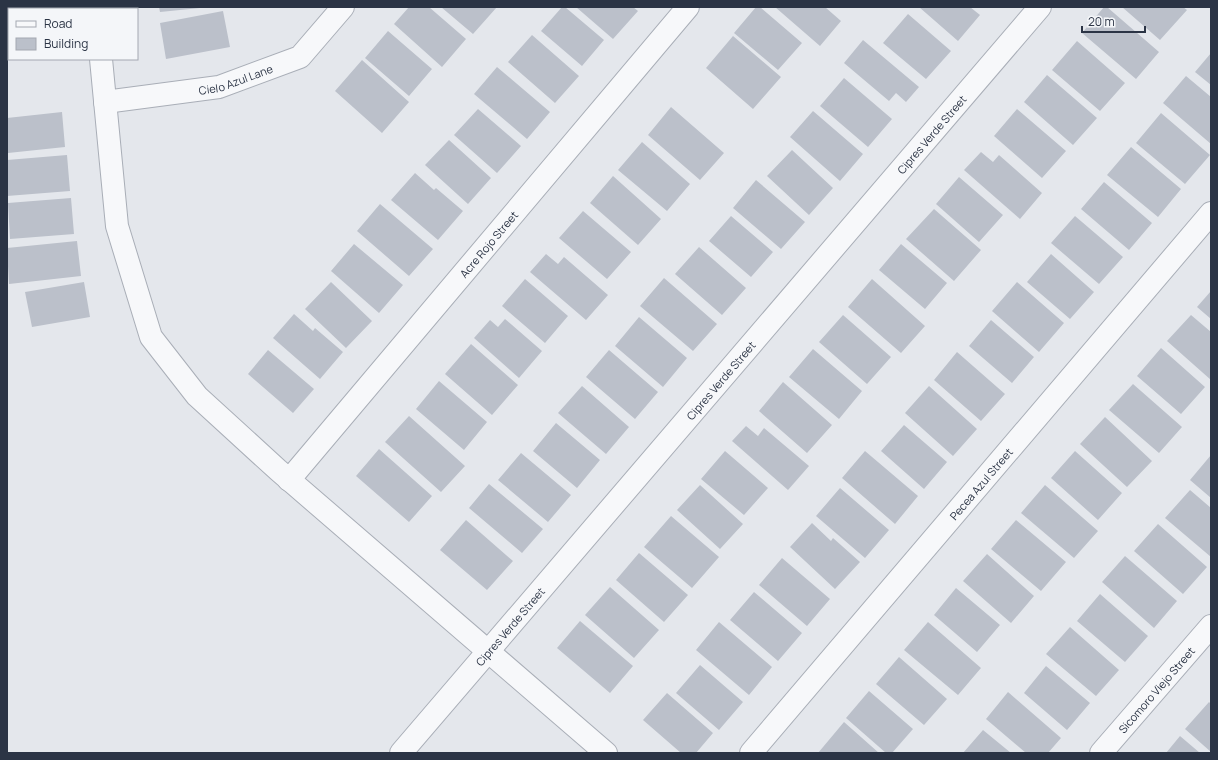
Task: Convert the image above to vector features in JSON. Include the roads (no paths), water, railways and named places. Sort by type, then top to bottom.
[{"type":"street","name":"Cielo Azul Lane","points":[[105,102],[219,87],[300,57],[343,7]]},
{"type":"street","name":"Acre Rojo Street","points":[[289,480],[688,7]]},
{"type":"street","name":"Cipres Verde Street","points":[[401,753],[1040,7]]},
{"type":"street","points":[[101,60],[117,226],[151,337],[197,396],[289,480],[606,753]]},
{"type":"street","name":"Pecea Azul Street","points":[[751,753],[1211,213]]},
{"type":"street","name":"Sicomoro Viejo Street","points":[[1101,753],[1211,626]]}]
